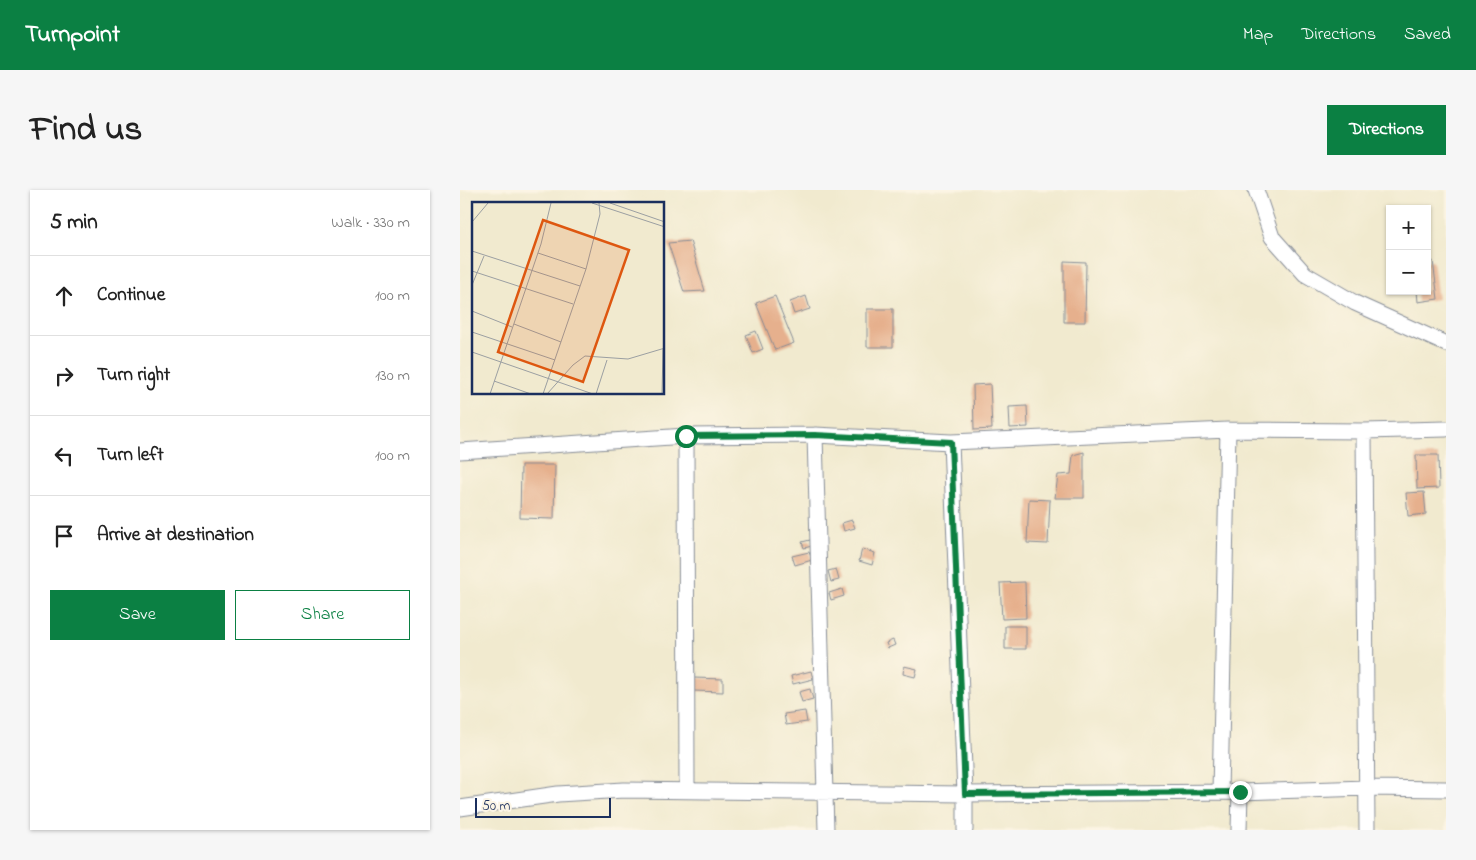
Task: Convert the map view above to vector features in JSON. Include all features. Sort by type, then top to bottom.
[{"type":"street","points":[[1256,190],[1272,236],[1305,274],[1355,303],[1446,344]]},
{"type":"street","points":[[460,451],[686,436],[815,435],[951,442],[1228,430],[1364,431],[1446,429]]},
{"type":"street","points":[[1220,792],[1228,430]]},
{"type":"street","points":[[1364,431],[1367,830]]},
{"type":"street","points":[[815,435],[826,830]]},
{"type":"street","points":[[686,436],[687,791]]},
{"type":"street","points":[[951,442],[965,830]]},
{"type":"street","points":[[460,808],[558,794],[624,790],[965,794],[1240,792],[1367,788],[1446,789]]},
{"type":"street","points":[[1239,830],[1240,792]]},
{"type":"building","points":[[690,241],[705,291],[684,292],[668,243]]},
{"type":"building","points":[[1064,261],[1086,262],[1085,322],[1064,322]]},
{"type":"building","points":[[1431,261],[1433,261],[1438,299],[1418,302],[1417,295],[1431,295]]},
{"type":"building","points":[[775,296],[794,343],[775,350],[756,303]]},
{"type":"building","points":[[806,296],[810,309],[794,314],[790,302]]},
{"type":"building","points":[[867,309],[893,309],[893,347],[867,347]]},
{"type":"building","points":[[756,331],[763,349],[753,353],[746,335]]},
{"type":"building","points":[[990,384],[992,429],[974,430],[973,385]]},
{"type":"building","points":[[1027,406],[1028,427],[1010,428],[1009,407]]},
{"type":"building","points":[[1084,452],[1084,498],[1055,498],[1058,475],[1071,474],[1073,455]]},
{"type":"building","points":[[1416,455],[1438,455],[1439,488],[1417,489]]},
{"type":"building","points":[[521,465],[555,465],[554,519],[520,518]]},
{"type":"building","points":[[1424,492],[1426,514],[1408,516],[1406,493]]},
{"type":"building","points":[[1029,499],[1050,500],[1048,544],[1027,543]]},
{"type":"building","points":[[852,520],[855,528],[844,531],[842,523]]},
{"type":"building","points":[[810,540],[812,546],[804,548],[802,542]]},
{"type":"building","points":[[862,549],[875,553],[872,565],[859,561]]},
{"type":"building","points":[[809,552],[812,560],[795,565],[792,556]]},
{"type":"building","points":[[836,569],[839,580],[831,582],[828,571]]},
{"type":"building","points":[[1025,582],[1026,618],[1002,619],[1000,583]]},
{"type":"building","points":[[842,589],[844,596],[831,600],[829,593]]},
{"type":"building","points":[[1005,626],[1026,626],[1026,649],[1005,649]]},
{"type":"building","points":[[893,640],[895,645],[888,648],[886,643]]},
{"type":"building","points":[[904,666],[917,669],[915,677],[903,674]]},
{"type":"building","points":[[811,671],[813,679],[793,684],[791,676]]},
{"type":"building","points":[[694,678],[723,679],[723,692],[694,691]]},
{"type":"building","points":[[810,689],[813,699],[802,702],[799,692]]},
{"type":"building","points":[[805,711],[807,722],[786,725],[784,714]]},
{"type":"route","points":[[686,436],[815,435],[951,442],[965,794],[1240,792]]}]
